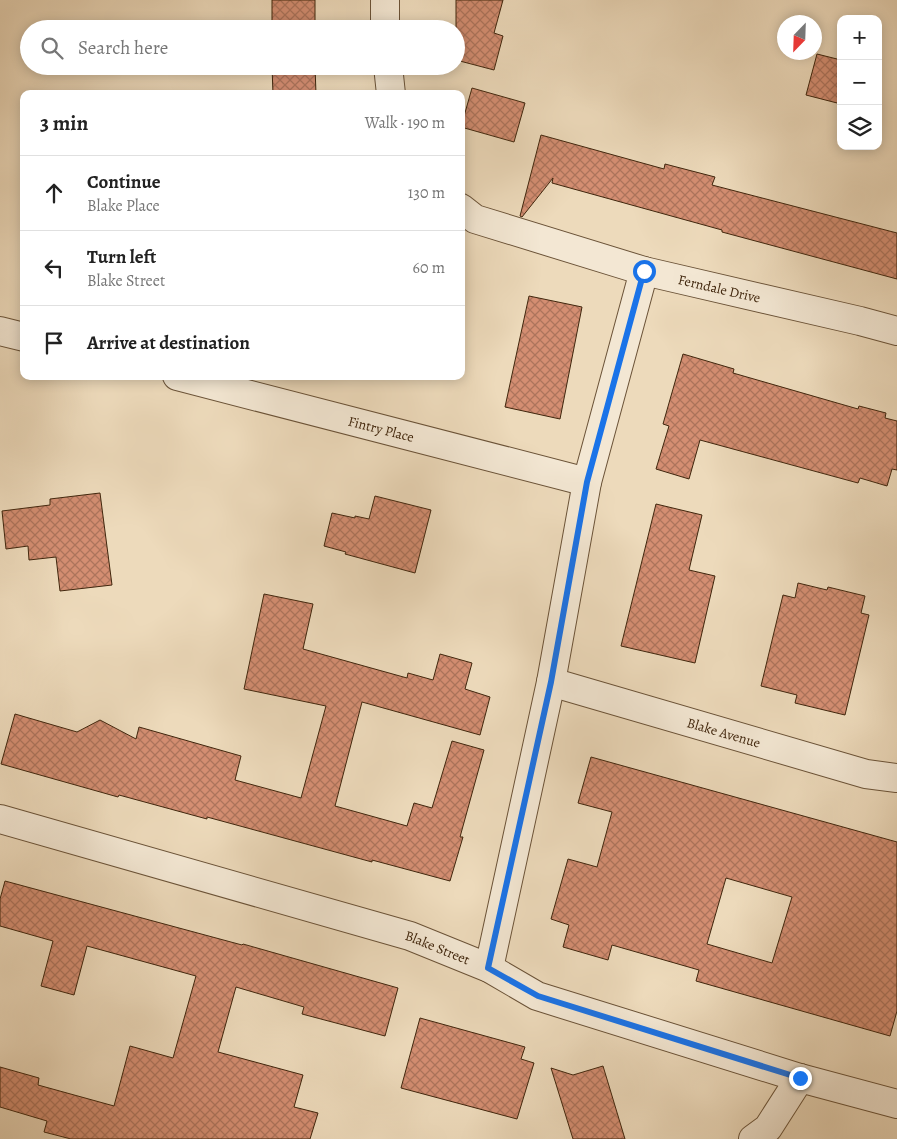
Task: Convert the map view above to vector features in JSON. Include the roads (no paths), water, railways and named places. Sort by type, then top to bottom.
[{"type":"street","points":[[385,0],[385,20]]},
{"type":"street","points":[[389,75],[391,90]]},
{"type":"street","name":"Ferndale Drive","points":[[465,211],[475,219],[644,271],[897,331]]},
{"type":"street","points":[[488,968],[551,682],[587,482],[644,271]]},
{"type":"street","points":[[0,331],[20,336]]},
{"type":"street","name":"Fintry Place","points":[[192,380],[587,482]]},
{"type":"street","name":"Blake Avenue","points":[[551,682],[866,774],[897,778]]},
{"type":"street","name":"Blake Street","points":[[0,819],[410,936],[488,968],[538,996],[800,1078],[897,1104]]},
{"type":"street","points":[[753,1139],[768,1128],[800,1078]]}]
